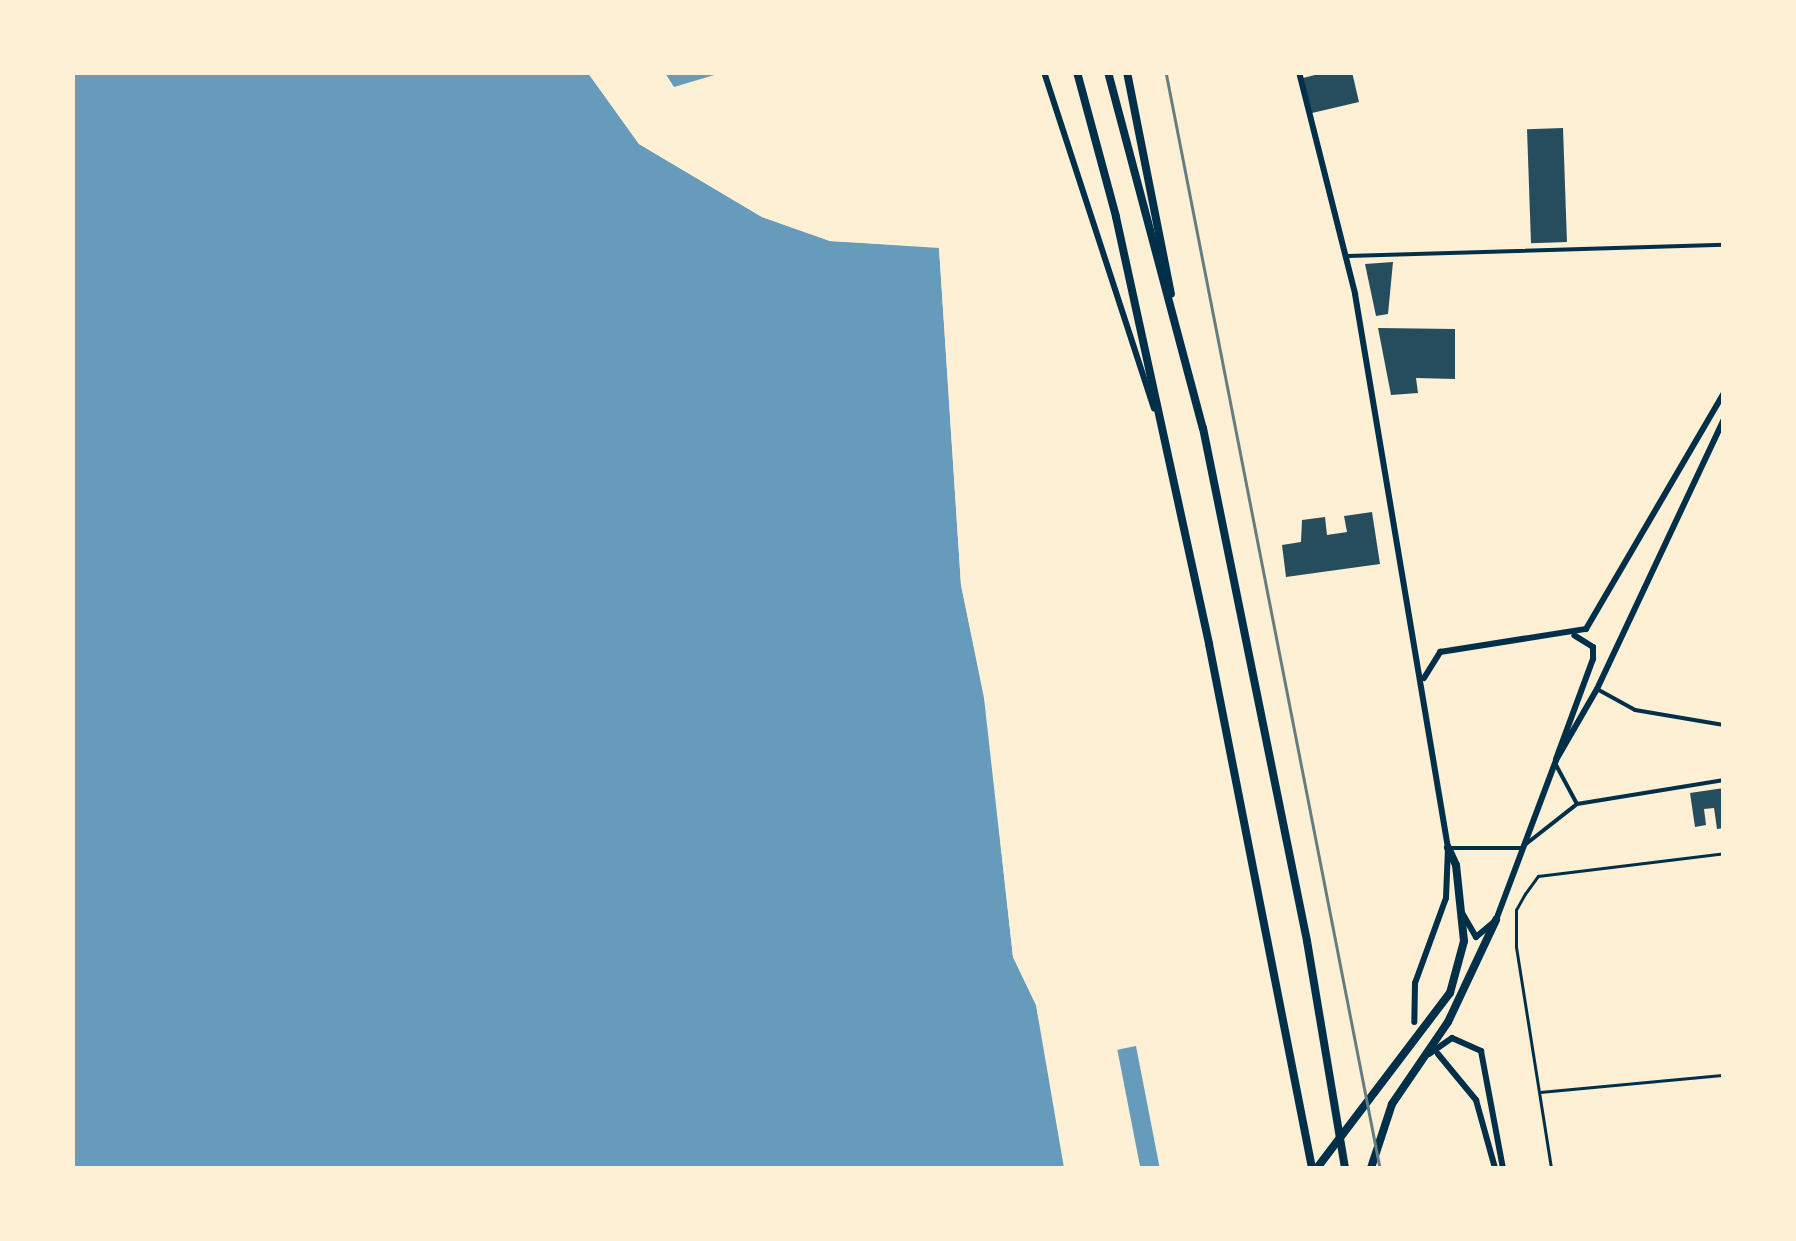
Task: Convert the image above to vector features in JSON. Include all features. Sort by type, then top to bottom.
[{"type":"highway","points":[[1077,72],[1162,431],[1315,1168]]},
{"type":"highway","points":[[1108,72],[1157,267],[1171,294]]},
{"type":"highway","points":[[1128,72],[1297,888],[1345,1168]]},
{"type":"highway","points":[[1315,1168],[1410,1052],[1456,978],[1462,911],[1448,848]]},
{"type":"highway","points":[[1371,1168],[1382,1129],[1411,1074],[1454,1010],[1496,920]]},
{"type":"main road","points":[[1044,72],[1162,431]]},
{"type":"main road","points":[[1300,72],[1347,256],[1423,681],[1448,848],[1446,898],[1415,983],[1414,1022]]},
{"type":"main road","points":[[1423,681],[1440,652],[1568,634],[1594,620],[1724,393]]},
{"type":"main road","points":[[1556,760],[1597,689],[1724,419]]},
{"type":"main road","points":[[1462,911],[1476,937],[1496,920],[1525,847],[1593,659],[1593,647],[1568,634]]},
{"type":"main road","points":[[1411,1074],[1446,1040],[1476,1046],[1490,1072],[1503,1168]]},
{"type":"main road","points":[[1438,1054],[1476,1100],[1495,1168]]},
{"type":"street","points":[[1347,256],[1724,245]]},
{"type":"street","points":[[1597,689],[1634,710],[1724,725]]},
{"type":"street","points":[[1556,760],[1558,778],[1578,804]]},
{"type":"street","points":[[1448,848],[1525,847],[1578,804],[1724,780]]},
{"type":"path","points":[[1551,1168],[1516,910],[1538,876],[1724,853]]},
{"type":"path","points":[[1539,1092],[1724,1075]]},
{"type":"water","points":[[72,73],[588,73],[639,144],[762,217],[830,241],[939,247],[961,585],[984,698],[1013,957],[1036,1005],[1064,1168],[73,1168]]},
{"type":"water","points":[[665,73],[721,73],[674,87]]},
{"type":"water","points":[[1136,1046],[1160,1168],[1140,1168],[1117,1050]]},
{"type":"pier","points":[[594,72],[643,140],[764,212],[831,236],[943,245],[966,585],[989,698],[1017,955],[1041,1004],[1069,1168],[1036,1005],[1013,957],[985,699],[961,585],[939,248],[830,241],[762,217],[639,144],[588,73]]},
{"type":"building","points":[[1327,72],[1352,72],[1359,102],[1312,113],[1303,78]]},
{"type":"building","points":[[1563,128],[1567,242],[1531,243],[1527,129]]},
{"type":"building","points":[[1393,262],[1388,314],[1376,316],[1365,264]]},
{"type":"building","points":[[1378,328],[1455,329],[1455,379],[1416,378],[1418,393],[1391,395]]},
{"type":"building","points":[[1372,512],[1380,564],[1286,577],[1282,545],[1301,542],[1302,520],[1325,517],[1327,535],[1347,532],[1344,516]]},
{"type":"building","points":[[1724,788],[1724,828],[1717,829],[1714,808],[1704,809],[1706,825],[1695,827],[1690,793]]},
{"type":"railway","points":[[1166,72],[1380,1168]]}]
